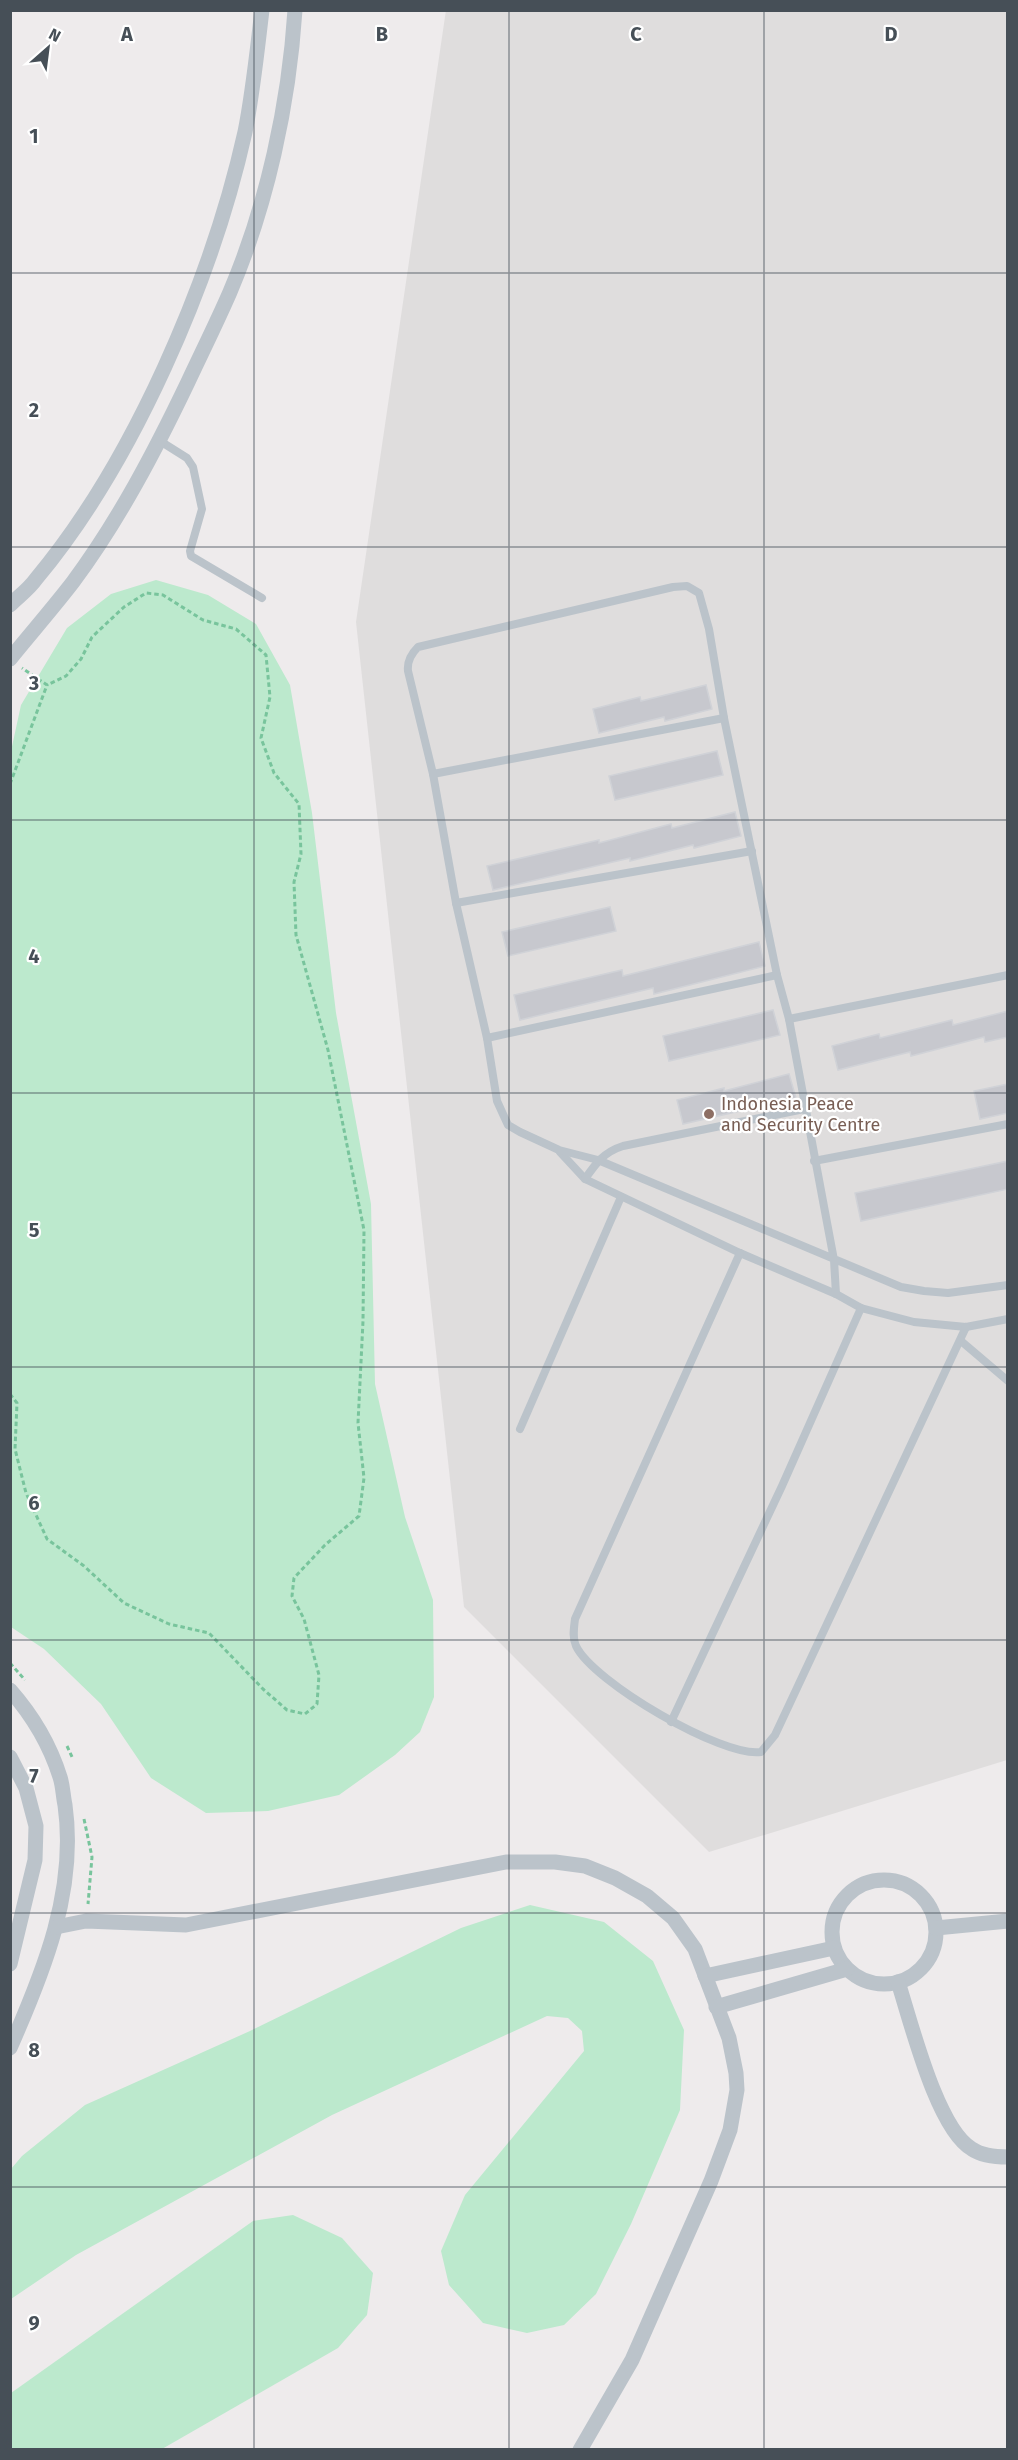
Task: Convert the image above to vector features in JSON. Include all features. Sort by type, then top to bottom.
[{"type":"street","points":[[10,605],[35,581],[66,541],[102,485],[167,363],[205,268],[233,180],[245,131],[262,10]]},
{"type":"street","points":[[15,663],[109,529],[160,441],[231,291],[260,204],[277,141],[290,71],[295,10]]},
{"type":"street","points":[[10,1690],[44,1738],[61,1778],[68,1831],[67,1866],[56,1927],[41,1975],[10,2048]]},
{"type":"street","points":[[10,1757],[26,1788],[36,1827],[35,1860],[17,1911],[10,1964]]},
{"type":"street","points":[[56,1927],[86,1921],[186,1925],[268,1911],[506,1862],[555,1862],[585,1866],[615,1878],[647,1896],[673,1918],[696,1949],[729,2038],[736,2073],[735,2109],[711,2181],[632,2360],[580,2450]]},
{"type":"street","points":[[883,1880],[902,1883],[919,1894],[930,1909],[936,1928],[934,1946],[927,1962],[914,1975],[898,1982],[880,1984],[862,1980],[847,1969],[834,1948],[831,1929],[836,1910],[848,1894],[864,1884],[883,1880]]},
{"type":"street","points":[[936,1928],[1008,1921]]},
{"type":"street","points":[[705,1976],[834,1948]]},
{"type":"street","points":[[716,2007],[847,1969]]},
{"type":"street","points":[[898,1982],[941,2111],[962,2141],[972,2150],[993,2157],[1008,2157]]},
{"type":"lane","points":[[160,441],[187,458],[193,467],[202,509],[190,551],[191,556],[262,598]]},
{"type":"lane","points":[[836,1294],[834,1260],[804,1109],[789,1018],[777,975],[724,718],[709,629],[699,593],[687,586],[673,587],[418,647],[407,664],[408,671],[432,774],[456,903],[488,1038],[497,1101],[508,1125],[559,1150],[598,1160],[834,1260],[884,1281],[924,1291],[948,1293],[1008,1285]]},
{"type":"lane","points":[[432,774],[724,718]]},
{"type":"lane","points":[[456,903],[752,851]]},
{"type":"lane","points":[[488,1038],[777,975]]},
{"type":"lane","points":[[789,1018],[1008,975]]},
{"type":"lane","points":[[585,1179],[598,1160],[611,1150],[623,1146],[804,1109]]},
{"type":"lane","points":[[814,1161],[1008,1124]]},
{"type":"lane","points":[[559,1150],[585,1179],[740,1252],[836,1294],[861,1308],[914,1322],[966,1327],[1008,1319]]},
{"type":"lane","points":[[520,1429],[621,1197]]},
{"type":"lane","points":[[740,1252],[575,1619],[573,1634],[577,1647],[586,1659],[618,1689],[671,1722],[746,1752],[760,1752],[768,1746],[775,1735],[966,1327]]},
{"type":"lane","points":[[671,1722],[782,1486],[861,1308]]},
{"type":"lane","points":[[961,1341],[1008,1381]]},
{"type":"path","points":[[10,784],[47,685],[66,676],[81,659],[92,637],[124,607],[146,593],[163,595],[203,620],[236,629],[266,655],[270,697],[261,738],[274,773],[299,804],[301,854],[294,882],[296,935],[328,1050],[364,1230],[363,1321],[358,1423],[364,1478],[359,1516],[325,1545],[294,1578],[292,1596],[304,1619],[319,1675],[316,1704],[305,1714],[287,1710],[263,1689],[209,1633],[169,1624],[124,1604],[84,1566],[47,1539],[26,1492],[15,1449],[16,1403],[10,1394]]},
{"type":"path","points":[[15,663],[47,685]]},
{"type":"shaded area","name":"Indonesia Peace and Security Centre","points":[[446,10],[1007,11],[1007,1760],[709,1852],[464,1607],[356,622]]},
{"type":"green space","points":[[156,580],[208,595],[256,624],[290,685],[312,813],[336,1013],[371,1204],[375,1384],[405,1517],[433,1600],[434,1697],[420,1732],[395,1755],[339,1795],[268,1811],[206,1813],[151,1778],[101,1704],[44,1649],[11,1627],[11,751],[21,705],[67,628],[111,594]]},
{"type":"green space","points":[[530,1905],[604,1922],[653,1961],[684,2030],[680,2110],[631,2224],[596,2294],[564,2325],[527,2333],[483,2323],[449,2285],[441,2251],[465,2195],[584,2051],[582,2031],[568,2018],[547,2016],[332,2115],[76,2255],[11,2299],[11,2169],[22,2156],[85,2105],[250,2031],[461,1928]]},
{"type":"green space","points":[[293,2215],[342,2238],[373,2273],[367,2315],[338,2348],[162,2449],[11,2449],[11,2393],[253,2221]]},
{"type":"building","points":[[706,685],[712,709],[665,721],[664,717],[599,733],[593,709],[640,697],[641,701]]},
{"type":"building","points":[[717,751],[723,775],[615,800],[609,776]]},
{"type":"building","points":[[735,812],[741,836],[630,861],[630,858],[493,890],[487,866],[599,840],[599,843],[671,824],[672,828]]},
{"type":"building","points":[[610,907],[616,931],[508,956],[502,932]]},
{"type":"building","points":[[759,942],[765,966],[654,994],[653,988],[520,1020],[514,995],[622,970],[623,976]]},
{"type":"building","points":[[773,1010],[780,1035],[669,1061],[663,1036]]},
{"type":"building","points":[[1008,1011],[1008,1037],[985,1042],[984,1037],[911,1056],[910,1052],[838,1070],[832,1046],[879,1034],[880,1038],[952,1020],[953,1025]]},
{"type":"building","points":[[789,1074],[796,1098],[683,1124],[677,1100],[724,1088],[724,1091]]},
{"type":"building","points":[[1008,1084],[1008,1113],[980,1119],[974,1091]]},
{"type":"building","points":[[1008,1161],[1008,1189],[861,1221],[855,1193]]},
{"type":"place","name":"Indonesia Peace and Security Centre","points":[[709,1114]]}]
